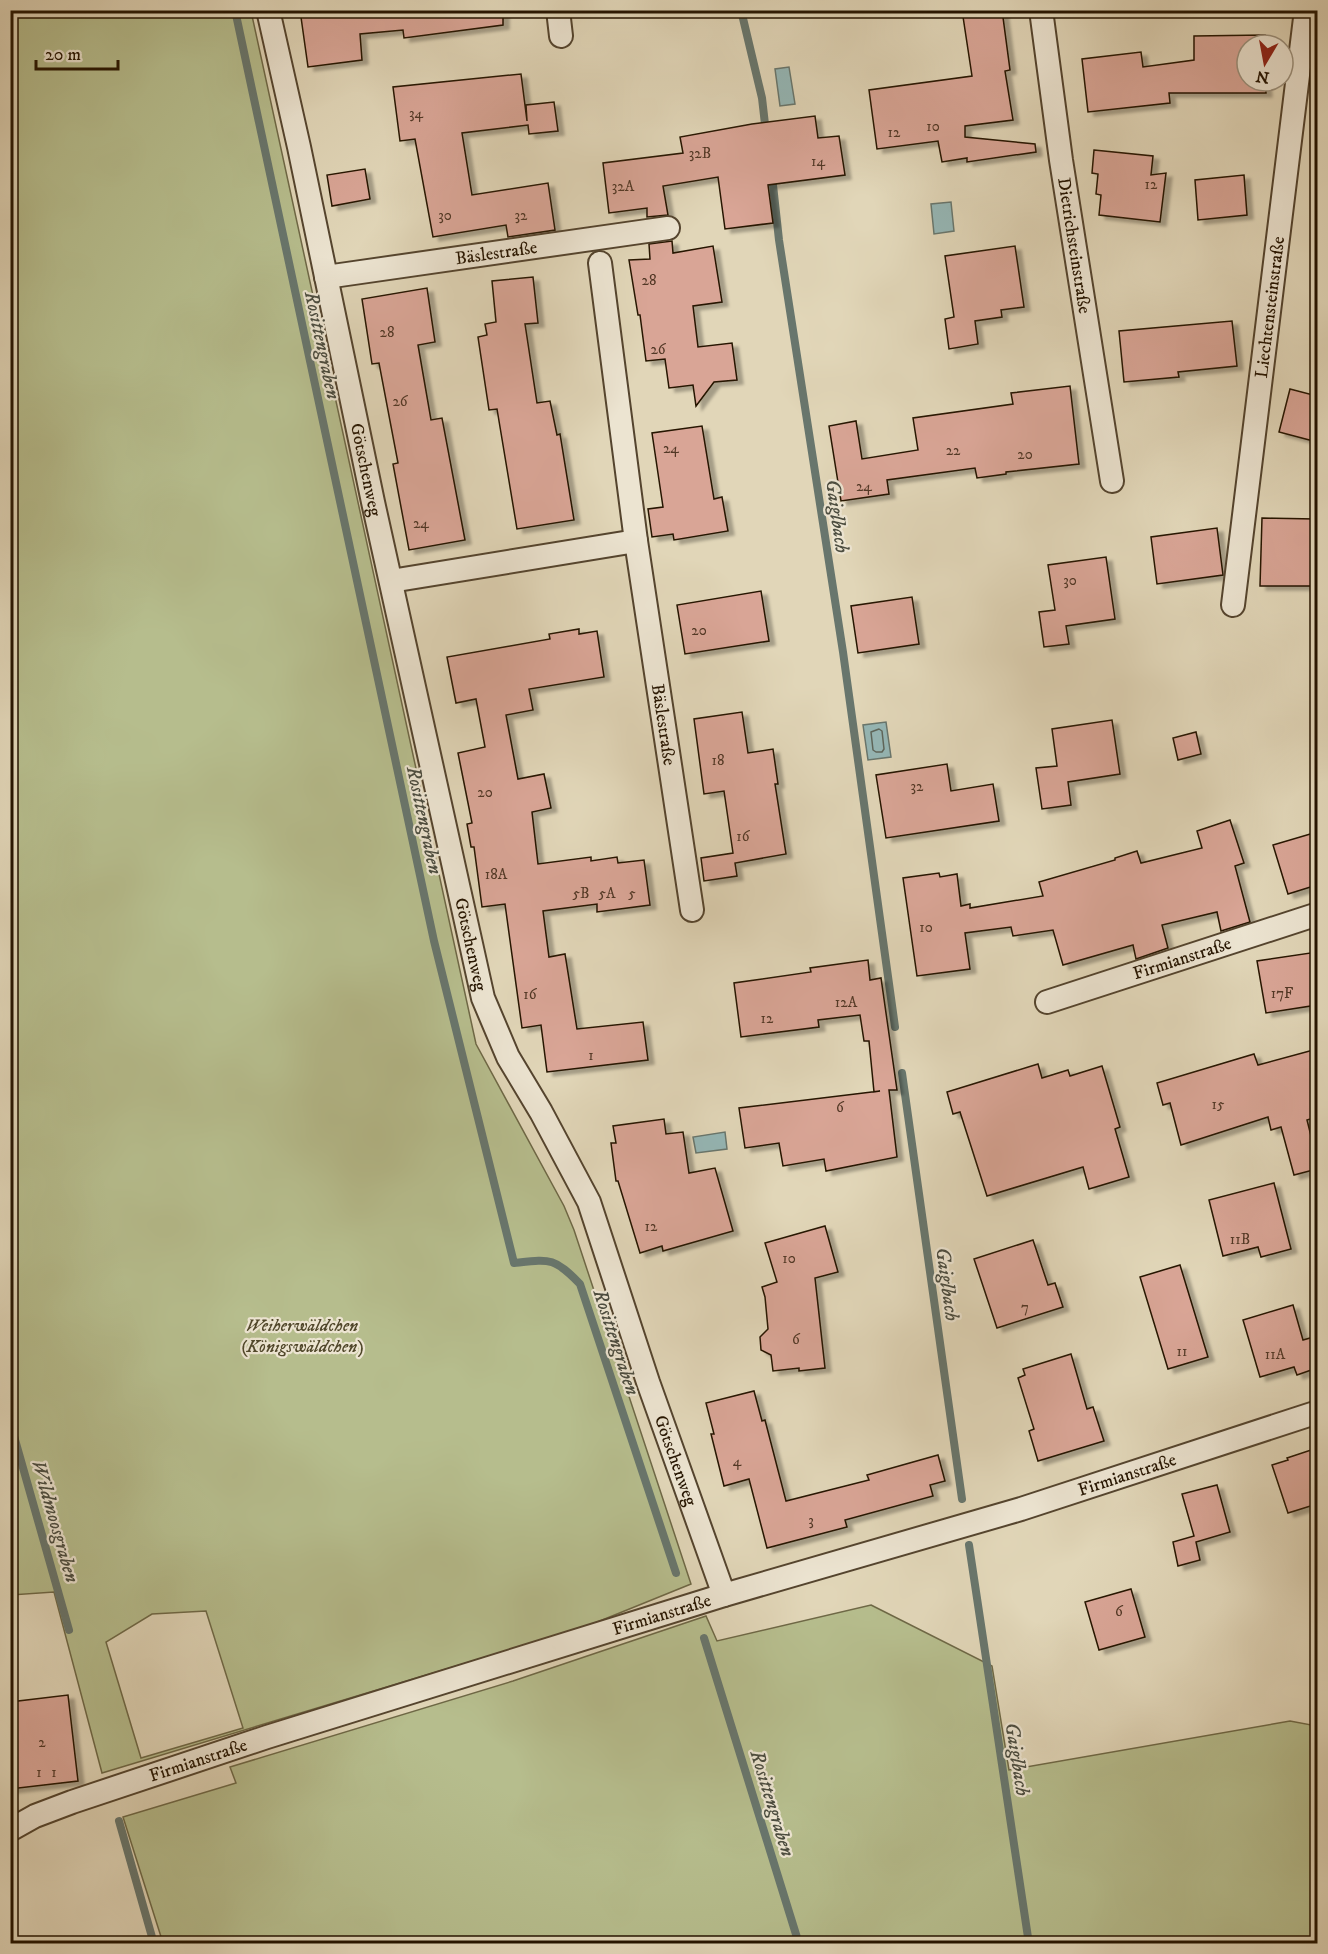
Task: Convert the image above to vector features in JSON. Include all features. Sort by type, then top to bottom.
[{"type":"street","name":"Götschenweg","points":[[268,10],[483,998],[508,1057],[541,1112],[589,1202],[648,1382],[724,1595]]},
{"type":"street","points":[[558,10],[561,36]]},
{"type":"street","name":"Dietrichsteinstraße","points":[[1041,10],[1061,160],[1112,481]]},
{"type":"street","name":"Liechtensteinstraße","points":[[1233,605],[1306,10]]},
{"type":"street","name":"Bäslestraße","points":[[327,277],[668,228]]},
{"type":"street","name":"Bäslestraße","points":[[600,262],[636,540],[692,910]]},
{"type":"street","points":[[391,581],[636,540]]},
{"type":"street","name":"Firmianstraße","points":[[1047,1002],[1317,914]]},
{"type":"street","name":"Firmianstraße","points":[[10,1830],[35,1816],[72,1802],[267,1737],[724,1595],[1021,1509],[1317,1412]]},
{"type":"green space","name":"Weiherwäldchen (Königswäldchen)","points":[[11,11],[251,11],[476,1044],[564,1206],[574,1230],[691,1584],[585,1627],[102,1773],[54,1592],[11,1595]],"holes":[[[206,1611],[243,1728],[141,1758],[106,1642],[152,1614]]]},
{"type":"green space","points":[[871,1605],[992,1666],[1009,1770],[1290,1721],[1317,1726],[1317,1943],[163,1943],[123,1817],[236,1783],[230,1767],[513,1681],[706,1616],[717,1641]]},
{"type":"water","points":[[789,67],[795,104],[780,106],[775,69]]},
{"type":"water","points":[[951,202],[954,231],[934,234],[931,204]]},
{"type":"water","points":[[886,722],[891,757],[868,760],[863,725]]},
{"type":"water","points":[[725,1132],[727,1149],[696,1153],[693,1137]]},
{"type":"building","points":[[300,10],[503,10],[503,25],[404,38],[403,30],[360,34],[362,60],[308,67]]},
{"type":"building","points":[[962,10],[1002,10],[1010,70],[1005,71],[1013,120],[965,126],[965,137],[1035,144],[1036,152],[967,162],[967,158],[942,162],[938,141],[877,149],[869,90],[972,76]]},
{"type":"building","points":[[1235,35],[1235,93],[1169,93],[1170,103],[1088,112],[1082,59],[1141,52],[1143,67],[1194,60],[1194,36]]},
{"type":"building","points":[[521,74],[527,121],[526,105],[554,102],[558,131],[529,134],[528,125],[462,133],[472,195],[548,183],[555,230],[508,237],[506,225],[433,237],[415,139],[400,141],[393,87]]},
{"type":"building","points":[[815,116],[818,138],[839,136],[845,175],[768,185],[773,223],[725,229],[718,177],[663,186],[668,215],[647,217],[647,208],[609,213],[603,163],[683,153],[680,137]]},
{"type":"building","points":[[1094,150],[1153,156],[1151,175],[1166,173],[1160,222],[1099,215],[1101,195],[1096,194],[1098,174],[1092,173]]},
{"type":"building","points":[[365,169],[370,199],[332,206],[327,175]]},
{"type":"building","points":[[1244,175],[1247,215],[1198,220],[1195,180]]},
{"type":"building","points":[[672,241],[673,253],[713,246],[722,302],[693,306],[698,347],[732,343],[737,380],[714,382],[696,406],[693,385],[669,388],[665,359],[646,361],[629,260],[650,259],[649,244]]},
{"type":"building","points":[[1015,246],[1024,307],[1001,310],[1002,317],[975,321],[978,344],[949,349],[945,319],[954,317],[945,256]]},
{"type":"building","points":[[533,277],[538,323],[525,324],[537,403],[550,401],[557,435],[560,434],[574,520],[517,529],[497,409],[489,410],[478,337],[487,335],[485,324],[496,322],[492,281]]},
{"type":"building","points":[[427,288],[435,342],[418,345],[431,420],[442,418],[465,540],[409,550],[393,464],[398,463],[379,363],[372,364],[362,299]]},
{"type":"building","points":[[1232,321],[1237,366],[1178,372],[1179,377],[1124,382],[1119,331]]},
{"type":"building","points":[[1070,386],[1079,464],[1006,472],[1006,474],[977,478],[975,468],[887,480],[889,494],[841,501],[829,426],[856,421],[862,459],[918,450],[913,418],[1013,404],[1011,393]]},
{"type":"building","points":[[1290,389],[1317,396],[1317,442],[1279,432]]},
{"type":"building","points":[[702,426],[714,499],[722,497],[728,531],[674,540],[673,534],[652,537],[648,509],[663,507],[652,433]]},
{"type":"building","points":[[1262,518],[1315,519],[1314,586],[1260,586]]},
{"type":"building","points":[[1217,528],[1223,575],[1157,584],[1151,537]]},
{"type":"building","points":[[1106,557],[1115,619],[1066,626],[1069,644],[1044,647],[1039,612],[1055,610],[1048,565]]},
{"type":"building","points":[[761,591],[769,641],[685,654],[677,605]]},
{"type":"building","points":[[912,597],[919,644],[858,653],[851,606]]},
{"type":"building","points":[[579,629],[579,634],[597,631],[604,677],[529,689],[533,710],[506,715],[518,779],[544,774],[551,808],[532,812],[538,864],[591,857],[591,861],[617,857],[618,863],[644,860],[650,905],[597,912],[597,904],[543,911],[549,957],[565,954],[577,1029],[643,1022],[648,1060],[547,1072],[541,1025],[522,1028],[505,904],[482,907],[474,847],[471,847],[467,824],[472,823],[458,753],[485,747],[476,699],[456,703],[447,657],[550,639],[549,634]]},
{"type":"building","points":[[742,712],[748,753],[773,749],[778,784],[775,784],[786,854],[735,863],[737,876],[704,881],[701,858],[733,853],[724,791],[704,794],[694,719]]},
{"type":"building","points":[[1112,720],[1120,774],[1068,782],[1071,805],[1042,809],[1036,768],[1057,766],[1052,729]]},
{"type":"building","points":[[1196,732],[1201,754],[1178,760],[1173,738]]},
{"type":"building","points":[[947,764],[951,791],[993,784],[999,821],[886,838],[876,775]]},
{"type":"building","points":[[1230,820],[1244,863],[1235,866],[1250,922],[1221,931],[1217,912],[1162,925],[1168,948],[1136,959],[1133,945],[1063,965],[1053,930],[1013,936],[1011,927],[965,933],[970,969],[917,976],[903,878],[939,873],[940,877],[957,874],[961,906],[970,904],[970,908],[1043,896],[1039,882],[1115,860],[1115,858],[1137,851],[1141,863],[1202,848],[1197,831]]},
{"type":"building","points":[[1317,832],[1317,885],[1288,894],[1273,845]]},
{"type":"building","points":[[1317,952],[1317,1005],[1266,1013],[1257,961]]},
{"type":"building","points":[[868,960],[870,980],[881,978],[897,1090],[889,1090],[897,1157],[826,1171],[824,1159],[783,1166],[779,1143],[745,1148],[739,1108],[874,1092],[869,1041],[864,1041],[860,1015],[818,1020],[819,1027],[741,1037],[734,983],[811,972],[810,968]]},
{"type":"building","points":[[1317,1049],[1317,1117],[1307,1120],[1317,1169],[1294,1175],[1281,1127],[1271,1130],[1268,1117],[1181,1145],[1170,1103],[1163,1105],[1157,1083],[1254,1054],[1258,1065]]},
{"type":"building","points":[[1038,1064],[1042,1078],[1068,1070],[1070,1076],[1102,1066],[1120,1127],[1115,1129],[1129,1177],[1089,1189],[1083,1167],[987,1196],[960,1112],[953,1114],[947,1092]]},
{"type":"building","points":[[664,1119],[666,1134],[683,1132],[689,1173],[715,1168],[733,1231],[663,1251],[662,1246],[640,1253],[618,1181],[616,1181],[611,1143],[616,1143],[613,1126]]},
{"type":"building","points":[[1274,1183],[1291,1249],[1261,1257],[1258,1247],[1223,1256],[1209,1200]]},
{"type":"building","points":[[825,1226],[838,1272],[815,1278],[825,1368],[773,1371],[771,1355],[761,1350],[760,1337],[768,1329],[762,1287],[777,1282],[765,1243]]},
{"type":"building","points":[[1033,1240],[1048,1285],[1055,1283],[1063,1307],[997,1328],[974,1259]]},
{"type":"building","points":[[1180,1265],[1208,1357],[1168,1369],[1140,1277]]},
{"type":"building","points":[[1293,1305],[1303,1340],[1317,1336],[1317,1368],[1297,1375],[1294,1367],[1260,1377],[1243,1320]]},
{"type":"building","points":[[1071,1354],[1087,1409],[1093,1407],[1104,1441],[1038,1461],[1029,1431],[1034,1429],[1018,1378],[1025,1375],[1023,1369]]},
{"type":"building","points":[[754,1391],[762,1421],[765,1420],[786,1501],[869,1480],[867,1475],[938,1455],[945,1481],[930,1485],[933,1496],[845,1520],[847,1527],[767,1548],[749,1479],[724,1486],[706,1403]]},
{"type":"building","points":[[1317,1448],[1317,1504],[1288,1513],[1272,1465]]},
{"type":"building","points":[[1217,1485],[1230,1532],[1196,1542],[1200,1560],[1178,1566],[1173,1542],[1194,1536],[1182,1494]]},
{"type":"building","points":[[1131,1589],[1145,1637],[1099,1650],[1085,1602]]},
{"type":"building","points":[[68,1695],[78,1781],[10,1789],[10,1702]]},
{"type":"waterway","name":"Rosittengraben","points":[[235,10],[434,941],[514,1263],[551,1262],[564,1269],[580,1284],[676,1573]]},
{"type":"waterway","name":"Gaiglbach","points":[[741,10],[762,98],[766,133]]},
{"type":"waterway","name":"Gaiglbach","points":[[772,176],[779,240],[843,652],[895,1027]]},
{"type":"waterway","name":"Gaiglbach","points":[[902,1073],[962,1499]]},
{"type":"waterway","name":"Wildmoosgraben","points":[[10,1422],[69,1630]]},
{"type":"waterway","name":"Gaiglbach","points":[[969,1545],[1029,1944]]},
{"type":"waterway","name":"Rosittengraben","points":[[704,1638],[799,1944]]},
{"type":"waterway","name":"Wildmoosgraben","points":[[119,1821],[154,1944]]}]
